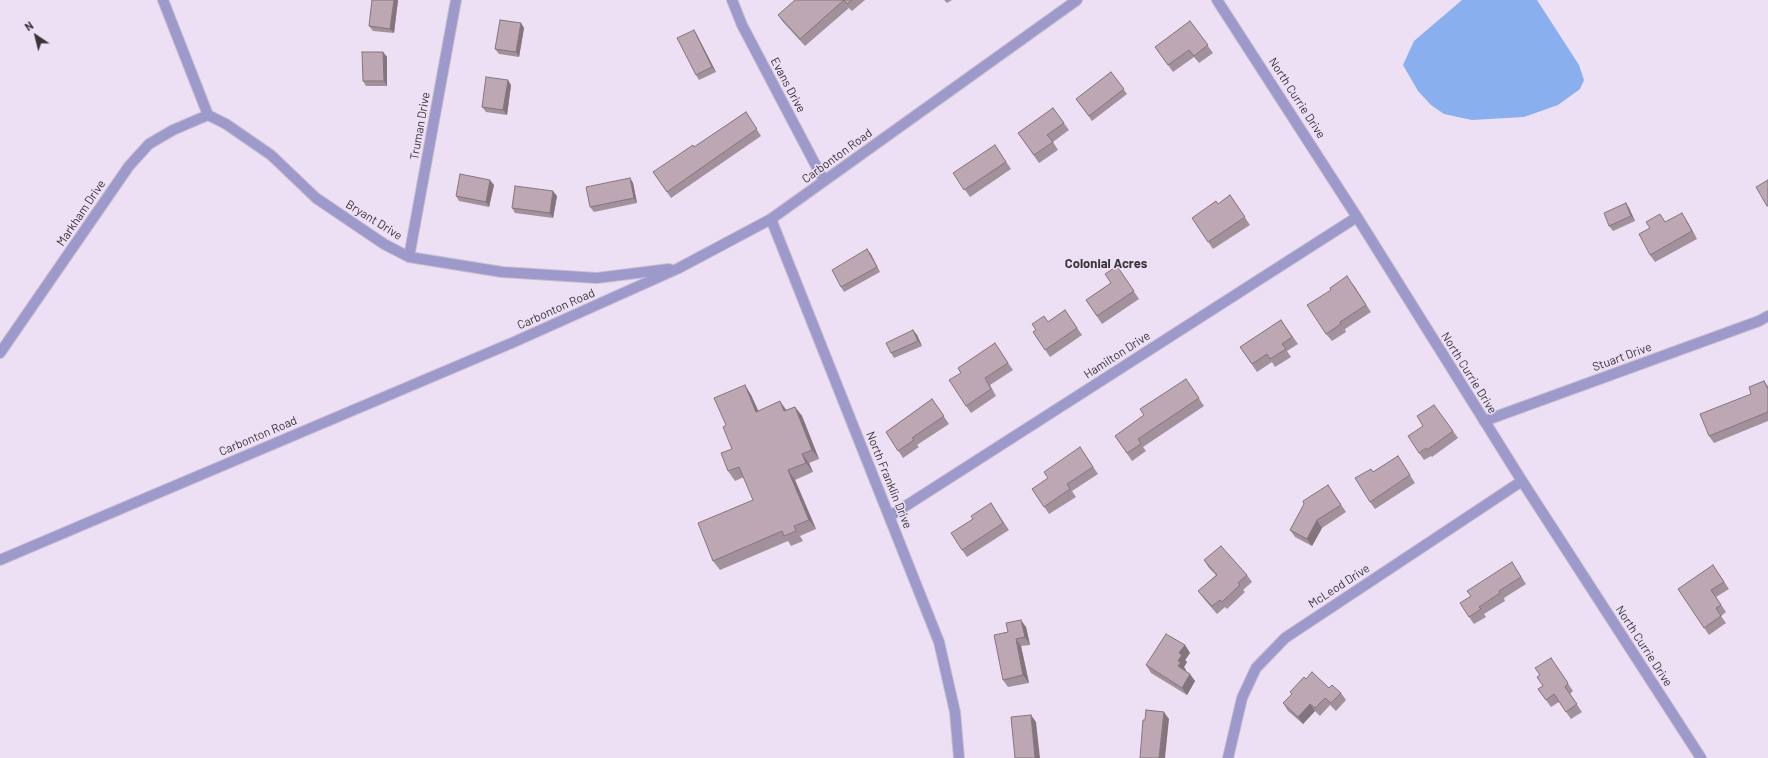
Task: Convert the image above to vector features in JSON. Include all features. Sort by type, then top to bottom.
[{"type":"street","points":[[163,0],[208,115]]},
{"type":"street","name":"Truman Drive","points":[[409,257],[456,0]]},
{"type":"street","name":"Evans Drive","points":[[732,0],[742,25],[824,181]]},
{"type":"street","name":"Carbonton Road","points":[[0,560],[514,342],[679,268],[771,219],[1077,0]]},
{"type":"street","name":"North Currie Drive","points":[[1217,0],[1358,216],[1484,422],[1701,758]]},
{"type":"street","name":"Bryant Drive","points":[[208,115],[226,124],[271,155],[316,198],[384,244],[409,257],[502,272],[597,278],[679,268]]},
{"type":"street","name":"Markham Drive","points":[[0,353],[129,166],[150,144],[173,130],[208,115]]},
{"type":"street","name":"Hamilton Drive","points":[[890,516],[1358,216]]},
{"type":"street","name":"North Franklin Drive","points":[[771,219],[939,642],[955,712],[958,758]]},
{"type":"street","name":"Stuart Drive","points":[[1484,422],[1759,321],[1768,316]]},
{"type":"street","name":"McLeod Drive","points":[[1228,758],[1242,698],[1256,668],[1285,638],[1522,481]]},
{"type":"water","points":[[1462,0],[1537,0],[1579,65],[1584,80],[1580,89],[1558,105],[1524,117],[1472,120],[1444,114],[1431,105],[1418,91],[1403,65],[1414,41]]},
{"type":"building","points":[[372,0],[394,0],[390,29],[369,26]]},
{"type":"building","points":[[795,0],[844,0],[800,39],[778,15]]},
{"type":"building","points":[[844,0],[852,0],[847,4]]},
{"type":"building","points":[[500,20],[521,23],[516,52],[495,49]]},
{"type":"building","points":[[1190,21],[1208,45],[1194,56],[1189,50],[1168,65],[1155,47]]},
{"type":"building","points":[[694,30],[712,67],[696,75],[677,38]]},
{"type":"building","points":[[362,52],[383,52],[384,81],[363,81]]},
{"type":"building","points":[[1111,72],[1124,89],[1089,116],[1076,99]]},
{"type":"building","points":[[486,77],[508,80],[503,110],[482,107]]},
{"type":"building","points":[[1053,108],[1064,123],[1047,135],[1053,142],[1034,155],[1018,133]]},
{"type":"building","points":[[746,112],[757,129],[667,192],[653,172],[693,145],[694,147]]},
{"type":"building","points":[[995,145],[1006,162],[964,190],[953,173]]},
{"type":"building","points":[[460,174],[490,180],[486,202],[456,196]]},
{"type":"building","points":[[630,178],[634,198],[590,207],[586,187]]},
{"type":"building","points":[[1768,180],[1768,206],[1767,206],[1756,187]]},
{"type":"building","points":[[515,186],[553,191],[550,213],[512,208]]},
{"type":"building","points":[[1230,195],[1245,217],[1208,242],[1192,218],[1216,201],[1218,204]]},
{"type":"building","points":[[1626,203],[1631,216],[1609,226],[1604,213]]},
{"type":"building","points":[[1682,213],[1692,231],[1650,255],[1639,234],[1650,228],[1646,222],[1660,214],[1665,222]]},
{"type":"building","points":[[867,249],[877,267],[841,287],[832,270]]},
{"type":"building","points":[[1117,266],[1134,291],[1097,316],[1086,300],[1111,283],[1105,274]]},
{"type":"building","points":[[1347,276],[1366,305],[1340,322],[1341,324],[1326,334],[1307,305],[1331,290],[1330,288]]},
{"type":"building","points":[[1065,310],[1077,328],[1045,350],[1033,332],[1036,330],[1032,324],[1044,316],[1048,322]]},
{"type":"building","points":[[1281,320],[1292,337],[1282,344],[1286,349],[1270,359],[1267,354],[1252,364],[1240,347]]},
{"type":"building","points":[[913,330],[918,341],[891,353],[886,343]]},
{"type":"building","points":[[995,343],[1008,363],[985,378],[991,389],[966,406],[949,380],[961,373],[958,368]]},
{"type":"building","points":[[1186,379],[1199,398],[1138,439],[1141,444],[1127,453],[1115,436],[1144,415],[1140,409]]},
{"type":"building","points":[[1764,381],[1768,389],[1768,412],[1709,436],[1700,414],[1751,394],[1749,387]]},
{"type":"building","points":[[745,385],[756,412],[780,401],[784,411],[795,407],[812,450],[802,454],[806,463],[788,470],[809,520],[794,526],[796,531],[784,536],[782,531],[713,561],[698,523],[753,500],[739,467],[728,471],[721,453],[732,449],[723,427],[726,425],[714,398]]},
{"type":"building","points":[[932,399],[944,416],[912,438],[914,440],[898,451],[886,432]]},
{"type":"building","points":[[1434,405],[1453,431],[1427,450],[1426,448],[1419,453],[1408,436],[1423,426],[1417,416]]},
{"type":"building","points":[[1080,447],[1093,467],[1067,484],[1070,489],[1044,507],[1032,489],[1048,478],[1044,472]]},
{"type":"building","points":[[1398,456],[1410,475],[1370,502],[1355,478],[1371,469],[1373,472]]},
{"type":"building","points":[[1328,485],[1341,505],[1317,520],[1307,539],[1290,530],[1304,504],[1303,501]]},
{"type":"building","points":[[991,503],[1003,523],[962,550],[951,533],[973,519],[971,516]]},
{"type":"building","points":[[1221,546],[1247,575],[1238,583],[1240,585],[1222,602],[1220,600],[1212,606],[1198,591],[1217,575],[1204,560]]},
{"type":"building","points":[[1512,562],[1521,577],[1499,591],[1500,593],[1479,607],[1481,609],[1469,617],[1460,603],[1471,596],[1467,591]]},
{"type":"building","points":[[1713,565],[1724,582],[1711,590],[1721,605],[1716,608],[1721,616],[1704,628],[1678,589]]},
{"type":"building","points":[[1021,620],[1025,637],[1016,639],[1023,675],[1003,680],[994,635],[1008,632],[1006,623]]},
{"type":"building","points":[[1166,634],[1185,645],[1179,653],[1182,655],[1178,661],[1181,662],[1178,666],[1190,674],[1182,688],[1146,665]]},
{"type":"building","points":[[1551,658],[1568,683],[1565,687],[1577,704],[1566,712],[1554,694],[1546,700],[1538,689],[1543,686],[1537,677],[1540,675],[1535,668]]},
{"type":"building","points":[[1312,672],[1329,688],[1332,685],[1341,693],[1331,703],[1325,698],[1315,708],[1310,704],[1298,717],[1283,703],[1292,694],[1290,692],[1304,677],[1306,679]]},
{"type":"building","points":[[1146,710],[1164,712],[1159,758],[1140,758],[1143,720],[1145,720]]},
{"type":"building","points":[[1031,715],[1035,758],[1015,758],[1011,717]]},
{"type":"district","name":"Colonial Acres","points":[[1106,264]]}]
